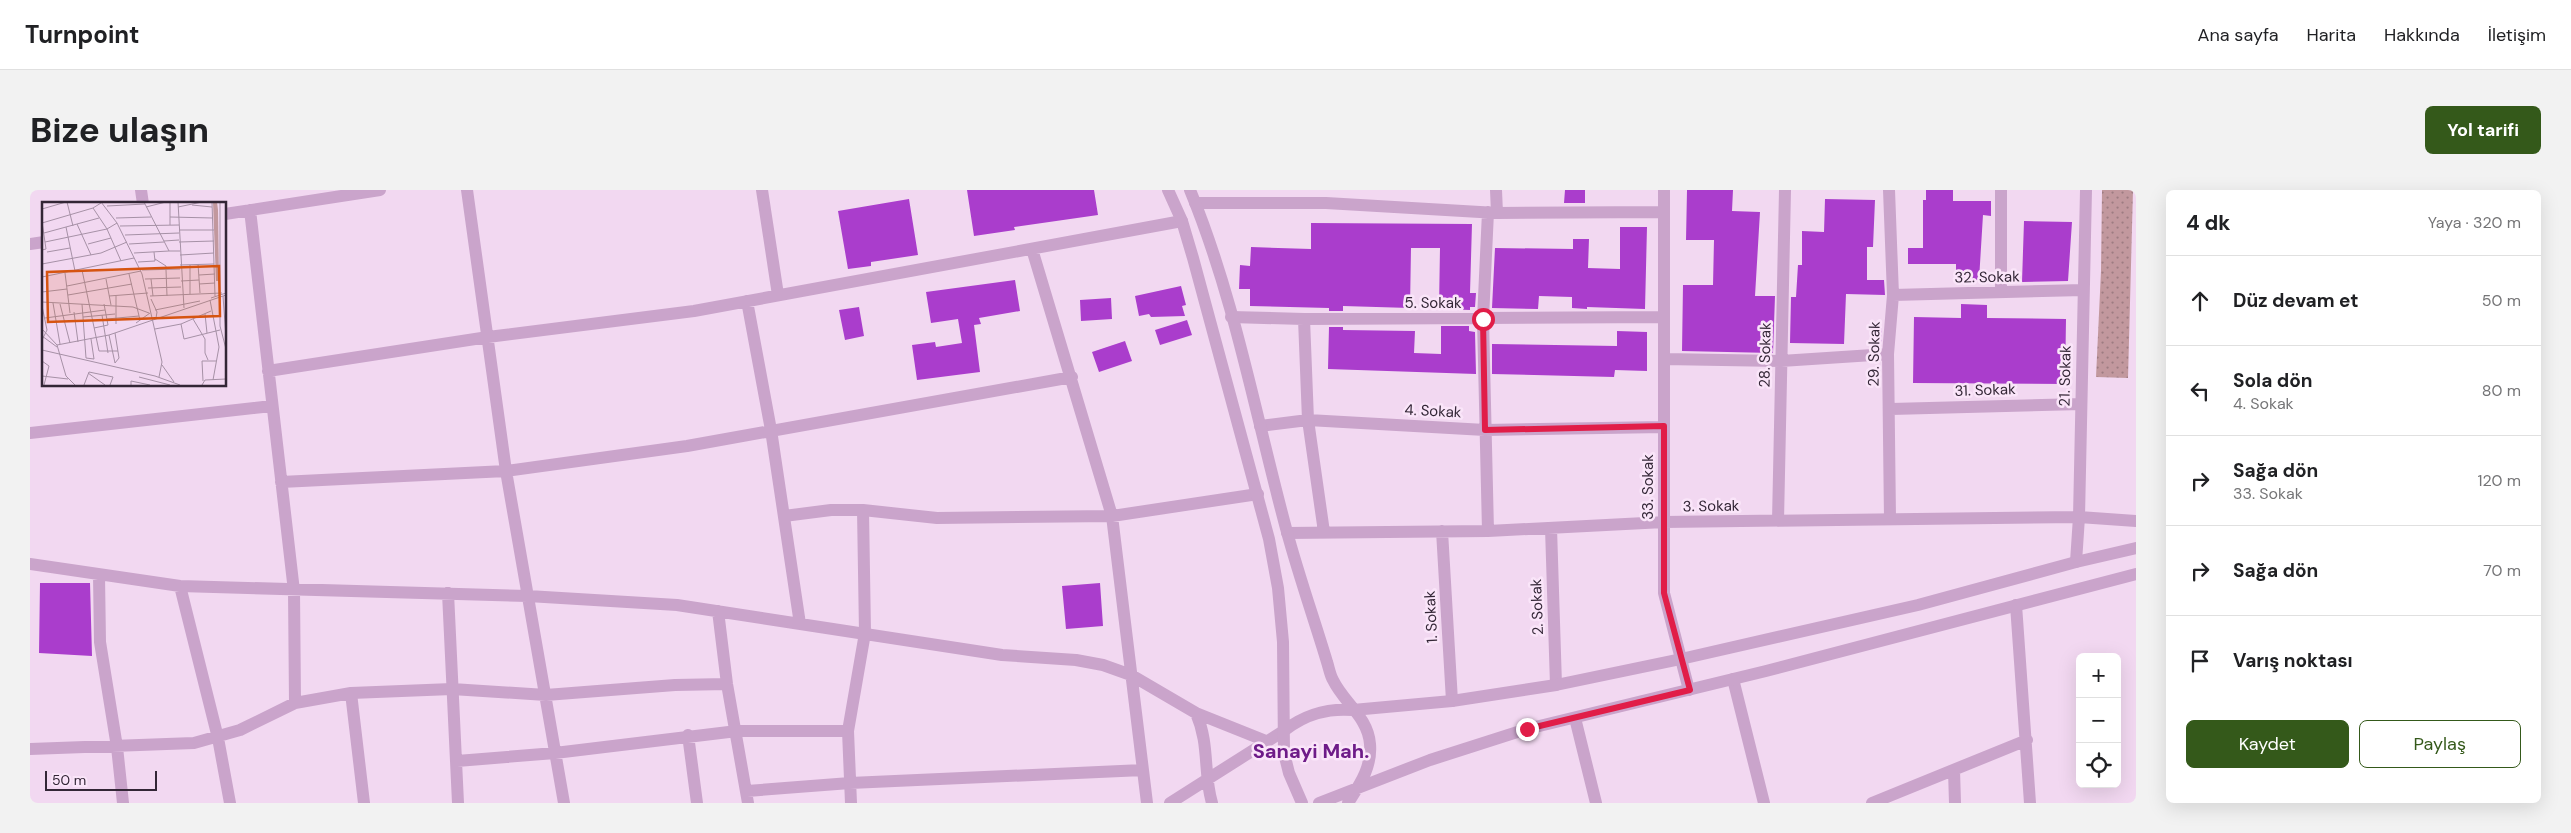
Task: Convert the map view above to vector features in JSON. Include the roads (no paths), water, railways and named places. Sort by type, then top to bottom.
[{"type":"street","points":[[226,214],[375,190]]},
{"type":"street","points":[[467,190],[506,471],[564,803]]},
{"type":"street","points":[[762,190],[778,296]]},
{"type":"street","points":[[1168,190],[1182,221],[1258,494],[1278,588],[1283,642],[1284,753],[1289,773],[1302,803]]},
{"type":"street","points":[[1190,190],[1231,317],[1287,533],[1332,680],[1352,710],[1366,724],[1370,744],[1369,761],[1357,789],[1348,803]]},
{"type":"street","points":[[1488,530],[1483,319],[1492,212],[1496,190]]},
{"type":"street","name":"33. Sokak","points":[[1664,190],[1664,593],[1690,690]]},
{"type":"street","name":"28. Sokak","points":[[1778,521],[1785,190]]},
{"type":"street","name":"29. Sokak","points":[[1889,190],[1893,295],[1888,354],[1891,409],[1890,519]]},
{"type":"street","points":[[2001,292],[2002,190]]},
{"type":"street","name":"21. Sokak","points":[[2076,562],[2079,517],[2086,190]]},
{"type":"street","points":[[1195,204],[1326,203],[1492,212],[1664,212]]},
{"type":"street","points":[[250,210],[294,591],[296,703]]},
{"type":"street","points":[[268,371],[488,336],[694,311],[1182,221]]},
{"type":"street","points":[[1032,249],[1072,377],[1112,516],[1147,803]]},
{"type":"street","name":"32. Sokak","points":[[1893,295],[2083,290]]},
{"type":"street","points":[[747,301],[772,430],[800,624]]},
{"type":"street","name":"5. Sokak","points":[[1231,317],[1304,319],[1664,317]]},
{"type":"street","points":[[1304,319],[1308,420],[1324,532]]},
{"type":"street","points":[[1664,359],[1781,361],[1888,354]]},
{"type":"street","points":[[281,482],[506,471],[687,446],[1072,377]]},
{"type":"street","name":"31. Sokak","points":[[1891,409],[2081,404]]},
{"type":"street","points":[[30,433],[272,406]]},
{"type":"street","name":"4. Sokak","points":[[1260,426],[1308,420],[1485,430],[1664,426]]},
{"type":"street","points":[[784,516],[831,510],[863,510],[937,518],[1112,516],[1258,494]]},
{"type":"street","points":[[851,803],[848,731],[865,633],[863,510]]},
{"type":"street","name":"3. Sokak","points":[[1287,533],[1488,530],[1664,522],[2079,517],[2136,521]]},
{"type":"street","name":"2. Sokak","points":[[1551,528],[1556,685]]},
{"type":"street","name":"1. Sokak","points":[[1442,531],[1452,701]]},
{"type":"street","points":[[1170,803],[1297,721],[1315,713],[1336,708],[1352,710],[1452,701],[1556,685],[1681,659],[1918,605],[2076,562],[2136,548]]},
{"type":"street","points":[[30,564],[99,576],[180,586],[294,591],[528,596],[677,605],[1002,655],[1076,660],[1103,665],[1131,675],[1196,713],[1266,742]]},
{"type":"street","points":[[1320,803],[1479,743],[2136,574]]},
{"type":"street","points":[[99,576],[100,642],[117,747],[123,803]]},
{"type":"street","points":[[180,586],[218,738],[230,803]]},
{"type":"street","points":[[448,593],[458,803]]},
{"type":"street","points":[[2016,605],[2030,803]]},
{"type":"street","points":[[718,611],[727,684],[747,797],[850,783],[1143,770]]},
{"type":"street","points":[[1733,679],[1764,803]]},
{"type":"street","points":[[30,749],[194,743],[218,738],[296,703],[351,693],[452,689],[546,695],[675,685],[727,684]]},
{"type":"street","points":[[351,693],[364,803]]},
{"type":"street","points":[[1196,713],[1206,741],[1208,779],[1212,803]]},
{"type":"street","points":[[1575,718],[1596,803]]},
{"type":"street","points":[[457,761],[556,753],[688,735],[736,731],[848,731]]},
{"type":"street","points":[[688,735],[697,803]]},
{"type":"street","points":[[1872,803],[2027,740]]},
{"type":"street","points":[[1954,770],[1955,803]]},
{"type":"district","name":"Sanayi Mah.","points":[[1311,751]]}]
